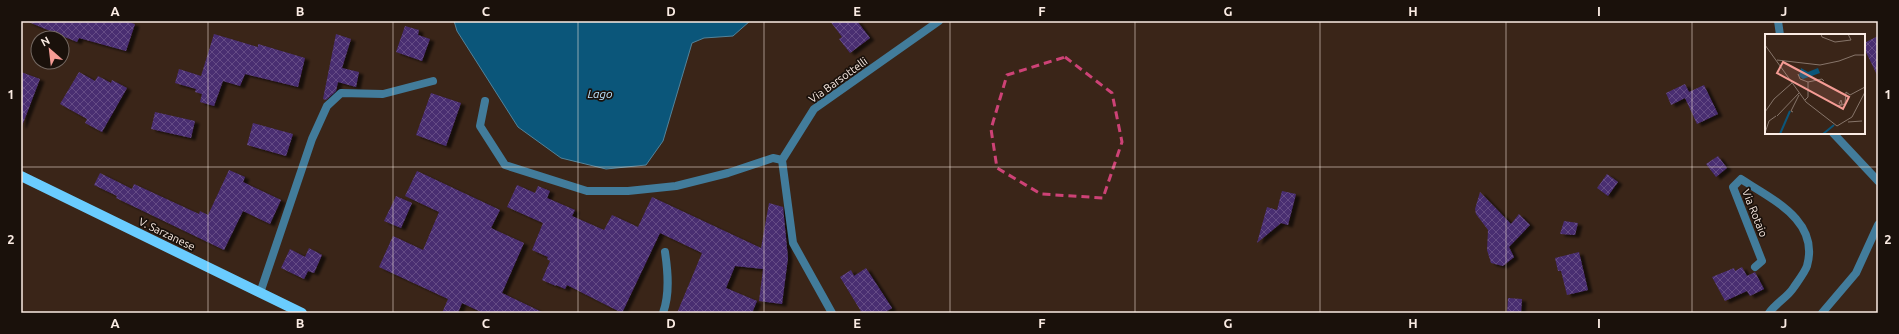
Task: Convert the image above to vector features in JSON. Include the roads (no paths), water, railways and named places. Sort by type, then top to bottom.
[{"type":"main road","name":"V. Sarzanese","points":[[21,176],[302,313]]},
{"type":"street","name":"Via Barsottelli","points":[[782,160],[814,109],[939,21]]},
{"type":"street","points":[[1778,21],[1780,34]]},
{"type":"street","points":[[260,293],[312,139],[327,106],[341,93],[383,94],[433,82]]},
{"type":"street","points":[[485,101],[480,126],[505,165],[587,192],[628,191],[676,186],[728,173],[773,158],[782,160],[793,243],[832,313]]},
{"type":"street","points":[[1834,134],[1878,181]]},
{"type":"street","name":"Via Rotaio","points":[[1755,267],[1762,261],[1732,187],[1741,179],[1788,210],[1802,224],[1809,242],[1807,266],[1793,288],[1769,313]]},
{"type":"street","points":[[1822,313],[1856,273],[1878,225]]},
{"type":"street","points":[[663,313],[666,304],[668,273],[665,252]]},
{"type":"water","name":"Lago","points":[[454,21],[750,21],[733,36],[704,38],[692,43],[663,141],[646,165],[606,169],[561,158],[518,127],[457,31]]}]
